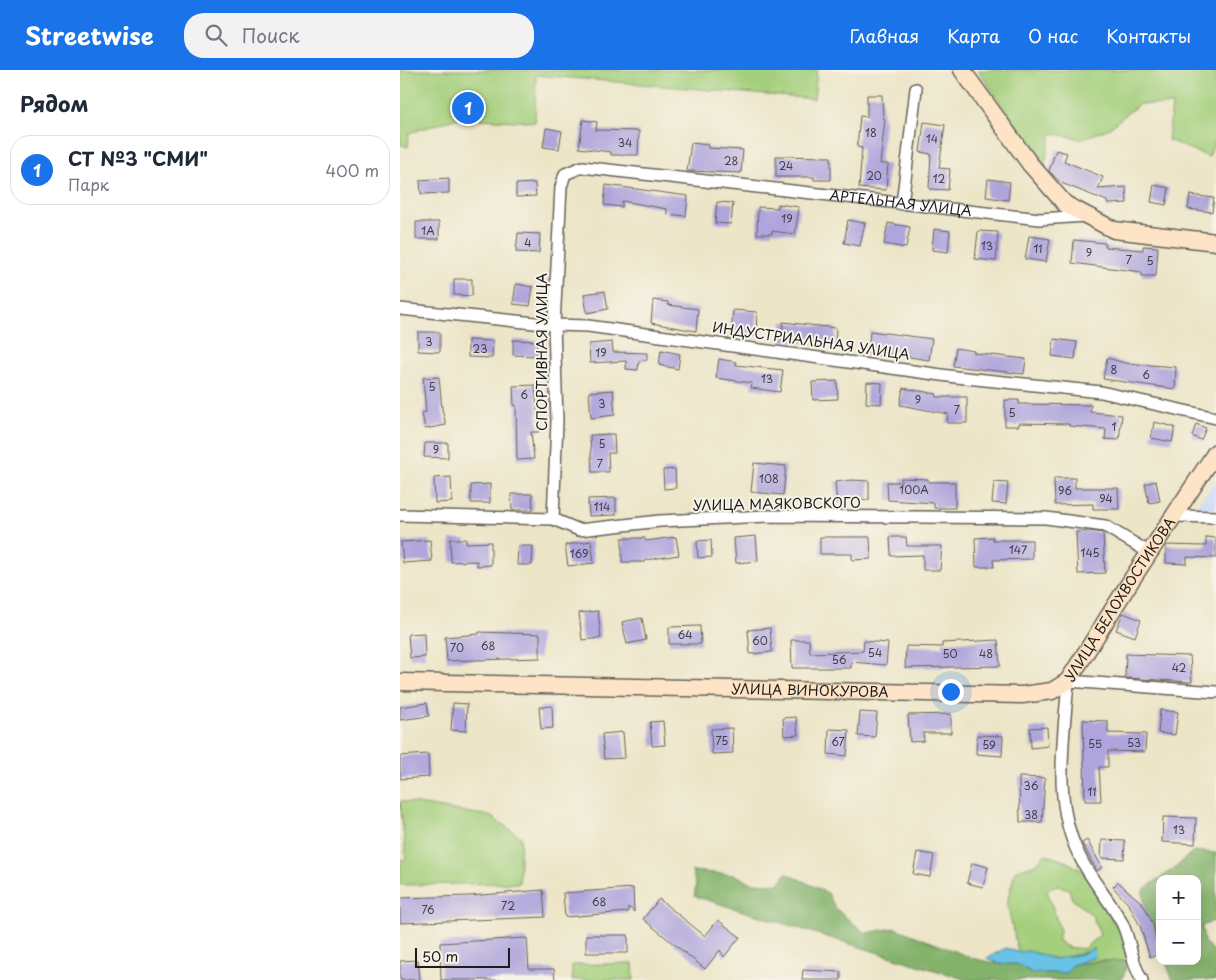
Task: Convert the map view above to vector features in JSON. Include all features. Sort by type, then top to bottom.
[{"type":"main road","points":[[962,70],[1049,188],[1065,204],[1114,230],[1216,242]]},
{"type":"main road","name":"УЛИЦА БЕЛОХВОСТИКОВА","points":[[1068,681],[1216,452]]},
{"type":"main road","name":"УЛИЦА ВИНОКУРОВА","points":[[400,682],[1022,695],[1052,691],[1068,681]]},
{"type":"street","points":[[902,204],[916,89]]},
{"type":"street","name":"АРТЕЛЬНАЯ УЛИЦА","points":[[582,167],[1040,219],[1086,216]]},
{"type":"street","name":"СПОРТИВНАЯ УЛИЦА","points":[[553,519],[557,421],[554,325],[561,187],[565,174],[582,167]]},
{"type":"street","name":"ИНДУСТРИАЛЬНАЯ УЛИЦА","points":[[400,309],[554,325],[588,326],[956,377],[1101,392],[1216,418]]},
{"type":"street","name":"УЛИЦА МАЯКОВСКОГО","points":[[400,516],[553,519],[579,530],[660,521],[767,516],[1046,518],[1105,526],[1150,552]]},
{"type":"street","points":[[1174,516],[1216,517]]},
{"type":"street","points":[[1068,681],[1216,692]]},
{"type":"street","name":"УЛИЦА БЕЛОХВОСТИКОВА","points":[[1068,681],[1061,793],[1065,820],[1080,858],[1121,922],[1130,941],[1136,970],[1142,980]]},
{"type":"shaded area","points":[[1216,480],[1216,508],[1195,508]]},
{"type":"green space","points":[[400,70],[817,70],[814,99],[536,75],[535,122],[458,118],[409,133],[408,147],[400,144]]},
{"type":"green space","points":[[978,70],[1216,70],[1216,137],[1209,157],[1168,140],[1172,105],[1139,104],[1108,129],[1081,139],[1052,133],[1044,166]]},
{"type":"green space","points":[[400,801],[490,816],[521,837],[519,883],[400,885],[400,860],[406,859]]},
{"type":"green space","points":[[1193,851],[1216,853],[1216,920],[1202,926],[1204,942],[1216,953],[1216,980],[1173,980],[1167,965],[1201,965],[1201,875],[1165,875]]},
{"type":"green space","points":[[1045,854],[1067,862],[1083,871],[1120,932],[1128,961],[1098,961],[1072,965],[1094,957],[1094,948],[1073,956],[1057,959],[1031,952],[1018,952],[1007,904],[1015,871],[1036,864]],"holes":[[[1057,885],[1069,889],[1072,899],[1092,915],[1100,935],[1083,949],[1067,947],[1058,941],[1060,930],[1047,891]]]},
{"type":"green space","points":[[692,871],[735,875],[751,883],[779,884],[786,873],[828,893],[835,908],[865,933],[895,928],[975,959],[999,964],[1017,964],[1032,973],[1066,973],[1072,965],[1098,961],[1128,961],[1122,980],[967,980],[694,896],[696,886]]},
{"type":"green space","points":[[1156,881],[1156,936],[1144,905],[1143,890]]},
{"type":"green space","points":[[633,963],[634,980],[572,980],[572,965]]},
{"type":"water","points":[[1006,948],[1017,952],[1029,951],[1054,959],[1081,954],[1094,948],[1095,957],[1072,965],[1066,973],[1032,973],[1017,964],[999,964],[987,958]]},
{"type":"building","points":[[867,95],[882,95],[883,118],[885,119],[880,164],[888,164],[886,190],[859,188],[862,148],[857,147],[860,116],[867,117]]},
{"type":"building","points":[[583,120],[597,122],[596,130],[639,131],[638,155],[611,155],[611,152],[579,148]]},
{"type":"building","points":[[924,122],[945,125],[939,168],[950,169],[948,190],[929,189],[931,154],[920,152]]},
{"type":"building","points":[[546,128],[562,131],[559,149],[543,147]]},
{"type":"building","points":[[691,143],[708,145],[708,148],[743,150],[741,173],[687,171]]},
{"type":"building","points":[[1056,150],[1067,153],[1064,161],[1103,177],[1098,189],[1126,187],[1127,203],[1107,204],[1107,201],[1061,183],[1049,171]]},
{"type":"building","points":[[776,156],[831,157],[831,180],[814,180],[814,177],[776,177]]},
{"type":"building","points":[[449,178],[449,193],[421,194],[420,180]]},
{"type":"building","points":[[988,179],[1010,182],[1008,200],[986,197]]},
{"type":"building","points":[[535,183],[536,196],[516,197],[516,184]]},
{"type":"building","points":[[606,185],[688,196],[686,216],[667,214],[667,209],[622,201],[622,207],[604,205]]},
{"type":"building","points":[[1154,185],[1169,188],[1166,205],[1151,202]]},
{"type":"building","points":[[1190,195],[1214,198],[1212,212],[1188,209]]},
{"type":"building","points":[[717,202],[733,203],[731,224],[715,223]]},
{"type":"building","points":[[778,204],[799,207],[795,234],[772,231],[772,234],[757,234],[758,207],[778,208]]},
{"type":"building","points":[[848,220],[865,223],[860,246],[844,243]]},
{"type":"building","points":[[416,222],[439,222],[439,239],[416,239]]},
{"type":"building","points":[[888,223],[910,227],[906,248],[884,244]]},
{"type":"building","points":[[934,229],[950,231],[948,252],[932,250]]},
{"type":"building","points":[[978,231],[998,232],[996,261],[975,259]]},
{"type":"building","points":[[518,233],[540,234],[539,253],[516,252]]},
{"type":"building","points":[[1029,236],[1050,239],[1046,262],[1025,259]]},
{"type":"building","points":[[1074,240],[1105,243],[1105,247],[1143,250],[1143,246],[1158,247],[1156,276],[1142,276],[1142,272],[1072,263]]},
{"type":"building","points":[[454,279],[472,279],[472,296],[454,295]]},
{"type":"building","points":[[516,284],[533,287],[530,306],[513,304]]},
{"type":"building","points":[[605,291],[608,309],[587,313],[584,294]]},
{"type":"building","points":[[653,300],[668,302],[668,305],[698,309],[696,331],[651,323]]},
{"type":"building","points":[[733,310],[757,312],[756,336],[731,334]]},
{"type":"building","points":[[783,322],[836,328],[835,344],[782,341]]},
{"type":"building","points":[[870,331],[932,339],[929,360],[890,354],[890,356],[868,354]]},
{"type":"building","points":[[418,332],[440,332],[440,352],[418,351]]},
{"type":"building","points":[[1054,339],[1077,342],[1075,359],[1052,356]]},
{"type":"building","points":[[468,340],[493,341],[492,358],[468,357]]},
{"type":"building","points":[[513,340],[537,341],[536,356],[513,355]]},
{"type":"building","points":[[612,342],[613,352],[647,353],[647,360],[639,361],[638,370],[626,369],[626,361],[590,363],[589,344]]},
{"type":"building","points":[[956,348],[974,351],[974,353],[1026,359],[1024,374],[953,366]]},
{"type":"building","points":[[661,350],[680,354],[678,369],[659,365]]},
{"type":"building","points":[[1107,358],[1125,363],[1176,367],[1175,389],[1103,379]]},
{"type":"building","points":[[719,359],[736,362],[736,365],[783,370],[780,392],[751,388],[752,383],[716,378]]},
{"type":"building","points":[[439,377],[442,409],[446,425],[425,429],[422,413],[426,412],[423,378]]},
{"type":"building","points":[[837,381],[838,399],[813,400],[812,382]]},
{"type":"building","points":[[867,382],[882,383],[881,404],[866,403]]},
{"type":"building","points":[[535,385],[539,432],[531,432],[534,459],[517,460],[516,405],[514,405],[513,386]]},
{"type":"building","points":[[903,388],[937,394],[936,397],[967,397],[967,423],[947,423],[948,414],[900,405]]},
{"type":"building","points":[[613,390],[615,415],[591,418],[589,392]]},
{"type":"building","points":[[1005,400],[1019,400],[1019,404],[1091,405],[1090,412],[1122,415],[1119,440],[1105,439],[1106,429],[1069,426],[1069,424],[1019,423],[1019,426],[1005,426]]},
{"type":"building","points":[[1154,422],[1175,427],[1172,442],[1151,438]]},
{"type":"building","points":[[1196,424],[1206,428],[1201,440],[1192,436]]},
{"type":"building","points":[[614,434],[615,453],[608,453],[609,472],[592,472],[590,435]]},
{"type":"building","points":[[425,443],[448,443],[448,458],[424,457]]},
{"type":"building","points":[[754,463],[786,466],[783,495],[751,492]]},
{"type":"building","points":[[675,469],[676,488],[664,489],[663,470]]},
{"type":"building","points":[[451,477],[452,502],[435,503],[434,478]]},
{"type":"building","points":[[901,478],[928,479],[928,482],[955,482],[955,508],[934,508],[934,503],[888,500],[887,482],[901,482]]},
{"type":"building","points":[[1054,478],[1075,478],[1075,488],[1118,488],[1119,509],[1093,509],[1093,504],[1055,505]]},
{"type":"building","points":[[851,480],[869,481],[869,500],[854,499],[837,503],[835,482]]},
{"type":"building","points":[[1156,481],[1160,501],[1149,503],[1145,484]]},
{"type":"building","points":[[994,482],[1008,483],[1006,504],[992,503]]},
{"type":"building","points":[[490,484],[490,503],[471,503],[471,485]]},
{"type":"building","points":[[511,494],[532,494],[533,510],[512,510]]},
{"type":"building","points":[[616,498],[616,515],[589,516],[588,499]]},
{"type":"building","points":[[1090,531],[1103,533],[1105,573],[1078,574],[1076,532]]},
{"type":"building","points":[[756,536],[758,561],[736,563],[734,538]]},
{"type":"building","points":[[676,537],[679,555],[645,560],[645,562],[622,562],[622,538],[645,538],[645,541]]},
{"type":"building","points":[[820,537],[870,537],[871,559],[852,560],[852,554],[820,554]]},
{"type":"building","points":[[890,537],[906,537],[907,546],[942,546],[940,570],[923,570],[923,555],[891,556]]},
{"type":"building","points":[[993,537],[993,540],[1032,540],[1032,559],[993,560],[994,567],[976,567],[975,538]]},
{"type":"building","points":[[1206,537],[1216,538],[1216,558],[1187,557],[1187,564],[1166,563],[1166,545],[1206,546]]},
{"type":"building","points":[[450,539],[466,539],[466,543],[491,542],[491,565],[477,566],[477,561],[451,562]]},
{"type":"building","points":[[430,540],[432,561],[403,563],[401,542]]},
{"type":"building","points":[[711,540],[712,557],[698,558],[697,541]]},
{"type":"building","points":[[591,541],[594,563],[568,566],[565,545]]},
{"type":"building","points":[[518,546],[533,546],[532,565],[517,565]]},
{"type":"building","points":[[598,611],[601,638],[582,640],[579,613]]},
{"type":"building","points":[[1123,613],[1141,620],[1135,637],[1116,630]]},
{"type":"building","points":[[642,618],[646,640],[627,644],[622,622]]},
{"type":"building","points":[[700,626],[701,644],[669,644],[669,627]]},
{"type":"building","points":[[770,628],[772,652],[750,654],[748,630]]},
{"type":"building","points":[[479,632],[540,634],[540,658],[447,661],[445,637],[479,634]]},
{"type":"building","points":[[424,633],[425,657],[410,658],[408,634]]},
{"type":"building","points":[[791,640],[809,640],[810,653],[863,651],[864,641],[888,643],[886,665],[851,662],[851,668],[792,668]]},
{"type":"building","points":[[998,640],[1000,666],[905,668],[906,646],[942,647],[942,643]]},
{"type":"building","points":[[1126,654],[1190,656],[1192,682],[1125,678]]},
{"type":"building","points":[[427,703],[429,716],[400,720],[400,707]]},
{"type":"building","points":[[453,703],[467,704],[466,731],[451,730]]},
{"type":"building","points":[[552,706],[553,728],[541,729],[539,707]]},
{"type":"building","points":[[1160,710],[1178,712],[1175,735],[1158,733]]},
{"type":"building","points":[[860,712],[877,713],[875,737],[858,736]]},
{"type":"building","points":[[951,714],[951,733],[923,733],[924,741],[910,742],[908,715]]},
{"type":"building","points":[[796,717],[798,735],[784,736],[783,718]]},
{"type":"building","points":[[1083,720],[1108,721],[1108,733],[1146,734],[1145,752],[1108,751],[1108,767],[1099,767],[1101,801],[1085,801]]},
{"type":"building","points":[[663,721],[665,745],[652,746],[650,722]]},
{"type":"building","points":[[1047,727],[1048,746],[1031,748],[1030,728]]},
{"type":"building","points":[[732,728],[733,753],[712,754],[711,729]]},
{"type":"building","points":[[829,729],[849,730],[847,756],[828,754]]},
{"type":"building","points":[[623,732],[625,758],[604,759],[602,734]]},
{"type":"building","points":[[977,735],[1003,736],[1002,756],[976,754]]},
{"type":"building","points":[[428,754],[429,777],[400,779],[400,756]]},
{"type":"building","points":[[1019,777],[1045,778],[1042,822],[1020,822]]},
{"type":"building","points":[[1163,817],[1196,818],[1195,844],[1162,842]]},
{"type":"building","points":[[1087,840],[1102,867],[1097,871],[1082,843]]},
{"type":"building","points":[[1102,840],[1125,841],[1124,859],[1101,858]]},
{"type":"building","points":[[917,852],[934,855],[930,877],[913,874]]},
{"type":"building","points":[[972,863],[988,867],[983,887],[967,883]]},
{"type":"building","points":[[1118,882],[1143,904],[1153,924],[1156,937],[1156,955],[1150,957],[1140,926],[1130,906],[1113,887]]},
{"type":"building","points":[[633,888],[634,912],[628,907],[628,912],[565,917],[563,893]]},
{"type":"building","points":[[543,890],[545,917],[400,923],[400,898],[470,896]]},
{"type":"building","points":[[659,899],[705,936],[718,920],[740,937],[724,957],[720,950],[705,969],[643,919]]},
{"type":"building","points":[[586,935],[628,935],[628,953],[586,953]]},
{"type":"building","points":[[527,938],[529,969],[554,969],[555,980],[441,980],[440,943]]},
{"type":"building","points":[[418,960],[420,980],[400,980],[400,961]]},
{"type":"building","points":[[803,970],[841,972],[841,980],[802,980]]},
{"type":"place","name":"СТ №3 \"СМИ\"","points":[[468,108]]}]
